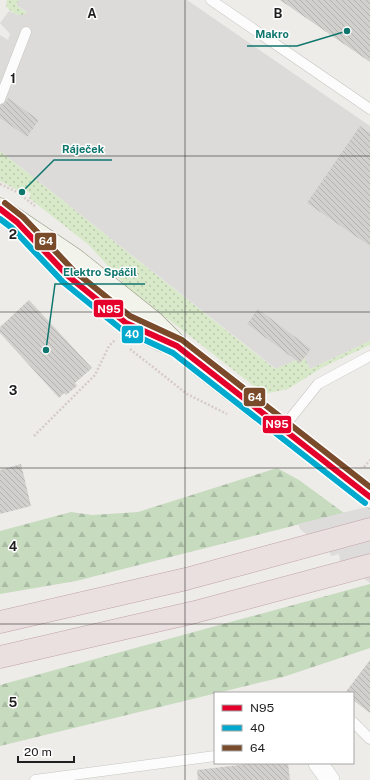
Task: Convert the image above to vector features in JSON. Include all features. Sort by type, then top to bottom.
[{"type":"highway","points":[[0,622],[186,579],[370,529]]},
{"type":"highway","points":[[0,657],[195,612],[361,567]]},
{"type":"main road","points":[[0,209],[17,222],[68,276],[126,323],[177,346],[370,497]]},
{"type":"street","points":[[319,764],[330,780]]},
{"type":"lane","points":[[211,0],[370,109]]},
{"type":"lane","points":[[0,99],[26,32]]},
{"type":"lane","points":[[282,429],[318,384],[370,356]]},
{"type":"lane","points":[[354,723],[370,739]]},
{"type":"lane","points":[[35,780],[214,756]]},
{"type":"path","points":[[34,436],[95,375],[109,346],[115,340]]},
{"type":"path","points":[[129,348],[187,394],[230,415]]},
{"type":"shaded area","points":[[19,0],[187,0],[370,126],[370,341],[310,369],[303,357],[276,369],[0,151],[0,35],[8,40],[10,34],[0,23],[9,11],[17,15],[27,12],[16,5]]},
{"type":"green space","points":[[7,0],[19,0],[16,5],[27,13],[18,15],[13,13],[6,6]]},
{"type":"green space","points":[[0,151],[275,369],[304,357],[310,369],[370,341],[370,345],[323,367],[288,389],[264,394],[126,286],[89,245],[29,198],[31,194],[22,187],[19,191],[0,181]]},
{"type":"green space","points":[[277,468],[299,480],[344,513],[76,581],[0,594],[0,531],[71,512],[92,515],[138,512]]},
{"type":"green space","points":[[370,584],[370,648],[283,677],[221,692],[214,692],[214,694],[0,746],[0,685]]},
{"type":"pier","points":[[370,506],[370,583],[340,561],[339,554],[331,556],[330,553],[300,529],[298,524]]},
{"type":"building","points":[[280,0],[370,0],[370,62]]},
{"type":"building","points":[[8,98],[39,120],[27,137],[0,118],[0,105],[4,104]]},
{"type":"building","points":[[360,126],[370,133],[370,246],[307,203]]},
{"type":"building","points":[[29,300],[92,368],[75,383],[77,386],[66,395],[64,393],[59,398],[0,333],[0,327]]},
{"type":"building","points":[[258,309],[311,349],[300,363],[247,324]]},
{"type":"building","points":[[21,464],[31,506],[0,514],[0,470]]},
{"type":"building","points":[[370,660],[370,713],[354,701],[354,692],[346,692]]},
{"type":"building","points":[[248,764],[288,764],[290,780],[198,780],[197,770]]},
{"type":"transit line","name":"64","points":[[5,203],[23,217],[73,270],[130,316],[182,340],[370,487]]},
{"type":"transit line","name":"N95","points":[[0,209],[17,222],[68,276],[126,323],[177,346],[370,497]]},
{"type":"transit line","name":"40","points":[[0,219],[12,228],[63,282],[121,329],[173,353],[365,503]]},
{"type":"place","name":"Makro","points":[[347,31]]},
{"type":"place","name":"Ráječek","points":[[22,192]]},
{"type":"place","name":"Elektro Spáčil","points":[[46,350]]}]
